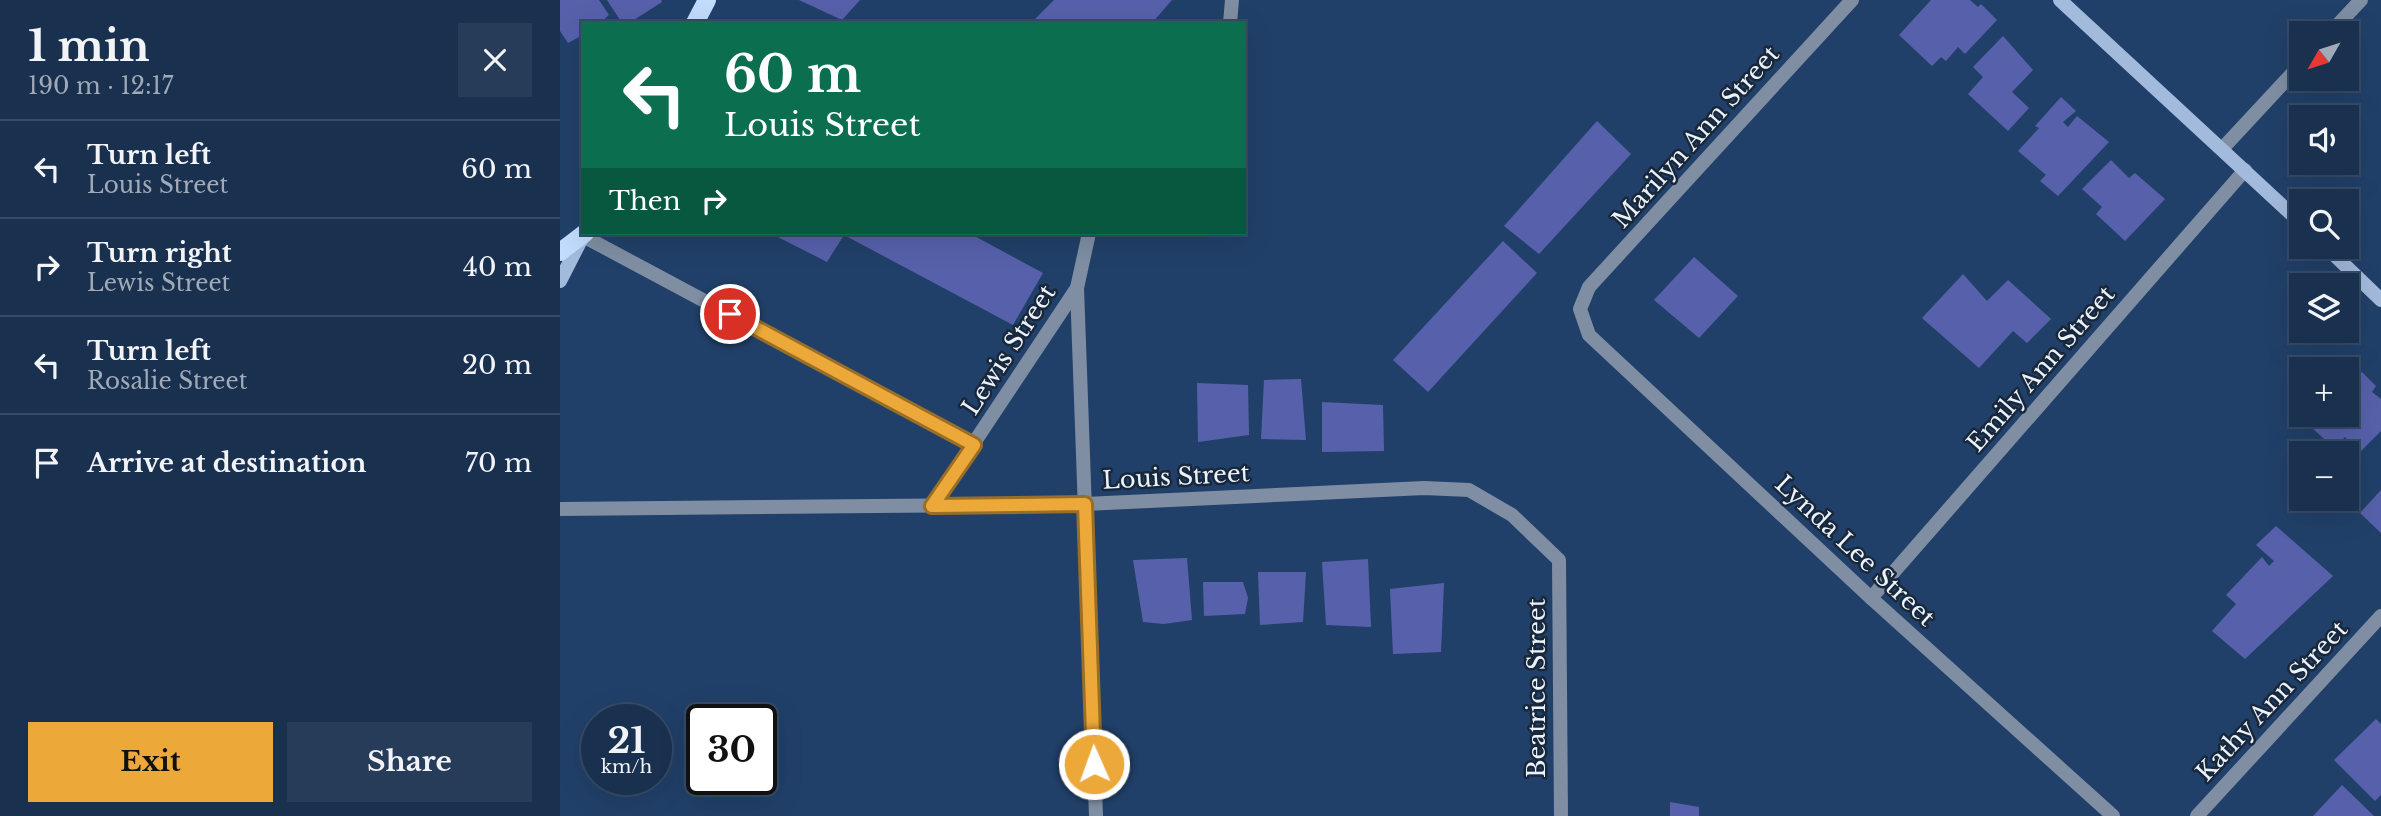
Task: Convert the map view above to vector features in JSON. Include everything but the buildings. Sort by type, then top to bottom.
[{"type":"main road","points":[[696,21],[707,0]]},
{"type":"main road","points":[[560,252],[583,235]]},
{"type":"street","points":[[1230,21],[1232,0]]},
{"type":"street","name":"Marilyn Ann Street","points":[[1580,309],[1589,287],[1852,0]]},
{"type":"street","points":[[2060,0],[2289,212]]},
{"type":"street","points":[[2341,21],[2361,0]]},
{"type":"street","points":[[2222,149],[2289,77]]},
{"type":"street","name":"Emily Ann Street","points":[[1871,598],[2245,170]]},
{"type":"street","points":[[560,281],[583,235]]},
{"type":"street","points":[[586,235],[974,445]]},
{"type":"street","name":"Lewis Street","points":[[1088,235],[1077,288],[1096,816]]},
{"type":"street","points":[[2338,259],[2381,300]]},
{"type":"street","name":"Lewis Street","points":[[932,506],[1077,288]]},
{"type":"street","name":"Lynda Lee Street","points":[[1580,309],[1589,335],[1871,598],[2113,816]]},
{"type":"street","name":"Louis Street","points":[[560,509],[1085,504],[1424,488],[1469,489],[1512,515],[1559,560]]},
{"type":"street","name":"Beatrice Street","points":[[1559,560],[1560,816]]},
{"type":"street","name":"Kathy Ann Street","points":[[2197,816],[2381,616]]},
{"type":"route","points":[[730,314],[974,445],[932,506],[1085,504],[1094,764]]}]
